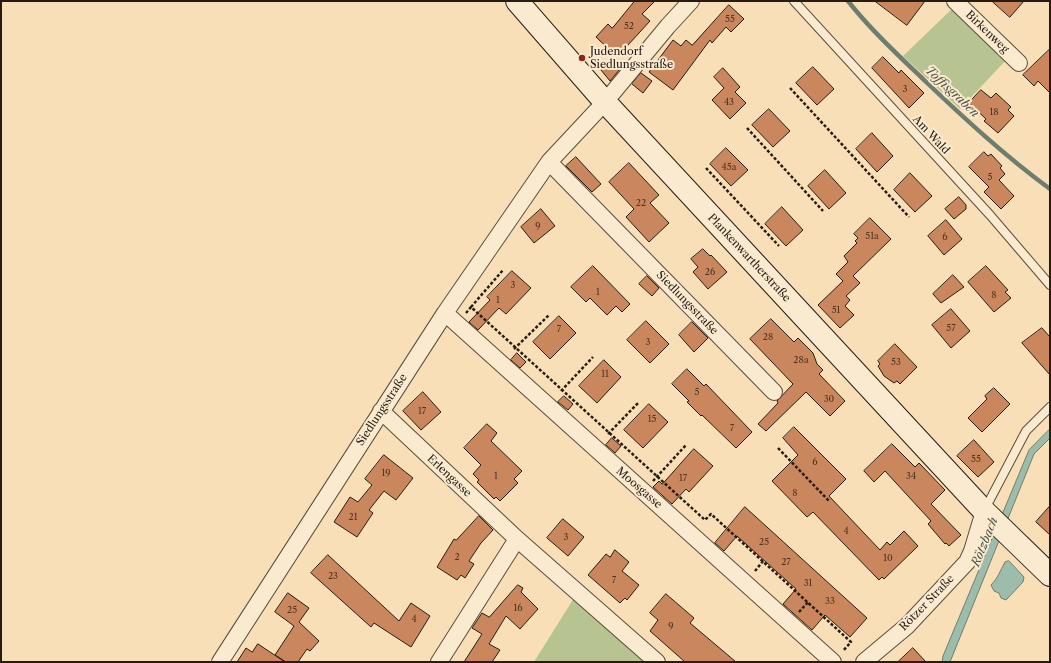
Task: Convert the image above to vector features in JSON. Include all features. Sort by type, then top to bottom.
[{"type":"main road","name":"Plankenwartherstraße","points":[[517,1],[605,102],[989,516],[1013,541],[1050,575]]},
{"type":"street","name":"Siedlungsstraße","points":[[220,662],[444,314],[549,162],[605,102],[668,26],[691,1]]},
{"type":"street","name":"Birkenweg","points":[[955,1],[1019,63]]},
{"type":"street","name":"Siedlungsstraße","points":[[549,162],[774,392]]},
{"type":"street","name":"Moosgasse","points":[[444,314],[833,662]]},
{"type":"street","name":"Erlengasse","points":[[381,411],[517,539],[654,661]]},
{"type":"street","name":"Rötzer Straße","points":[[864,662],[907,626],[967,562],[989,516]]},
{"type":"street","points":[[439,662],[517,539]]},
{"type":"lane","name":"Am Wald","points":[[794,1],[990,215],[1050,285]]},
{"type":"lane","points":[[989,516],[1026,431],[1050,407]]},
{"type":"path","points":[[790,88],[909,217]]},
{"type":"path","points":[[747,128],[823,211]]},
{"type":"path","points":[[706,168],[779,246]]},
{"type":"path","points":[[456,324],[503,270]]},
{"type":"path","points":[[471,308],[514,349],[705,520],[711,514],[851,642],[833,662]]},
{"type":"path","points":[[500,363],[549,315]]},
{"type":"path","points":[[546,406],[592,358]]},
{"type":"path","points":[[594,448],[639,402]]},
{"type":"path","points":[[643,492],[686,445]]},
{"type":"path","points":[[778,448],[830,502]]},
{"type":"green space","points":[[955,6],[1008,58],[960,109],[903,56]]},
{"type":"green space","points":[[574,598],[646,662],[534,662]]},
{"type":"shaded area","points":[[1050,429],[1050,438],[1034,454],[950,662],[942,662],[943,656],[1029,450]]},
{"type":"shaded area","points":[[1009,561],[1024,577],[1023,582],[1006,600],[1001,598],[999,593],[994,591],[991,585],[1005,562]]},
{"type":"building","points":[[635,1],[655,1],[642,14],[650,21],[617,57],[596,37],[608,24],[612,28]]},
{"type":"building","points":[[875,1],[925,1],[907,25]]},
{"type":"building","points":[[992,1],[1024,1],[1010,17]]},
{"type":"building","points":[[729,5],[744,19],[731,32],[726,27],[712,43],[710,40],[673,90],[649,72],[673,40],[681,46],[686,40],[692,45]]},
{"type":"building","points":[[1050,49],[1050,93],[1038,81],[1034,86],[1023,75]]},
{"type":"building","points":[[883,57],[899,73],[901,70],[924,93],[909,108],[872,68]]},
{"type":"building","points":[[613,60],[620,69],[610,81],[601,70]]},
{"type":"building","points":[[813,67],[834,89],[817,105],[796,83]]},
{"type":"building","points":[[723,68],[740,87],[735,92],[746,103],[730,119],[712,100],[724,88],[714,77]]},
{"type":"building","points":[[641,73],[652,81],[643,93],[632,84]]},
{"type":"building","points":[[981,90],[991,98],[996,93],[1011,107],[1008,110],[1014,116],[998,133],[984,121],[986,119],[969,103]]},
{"type":"building","points":[[769,109],[790,131],[773,147],[752,125]]},
{"type":"building","points":[[872,133],[893,156],[877,172],[856,149]]},
{"type":"building","points":[[726,148],[748,170],[731,186],[710,164]]},
{"type":"building","points":[[984,152],[988,156],[991,154],[1002,166],[1000,168],[1005,174],[999,180],[1014,196],[1001,209],[984,192],[989,187],[969,167]]},
{"type":"building","points":[[576,157],[601,184],[592,192],[566,166]]},
{"type":"building","points":[[629,163],[659,195],[650,203],[669,223],[649,242],[626,217],[634,209],[609,182]]},
{"type":"building","points":[[825,170],[846,193],[829,209],[808,186]]},
{"type":"building","points":[[910,173],[932,196],[915,212],[894,190]]},
{"type":"building","points":[[959,197],[966,205],[966,209],[954,219],[945,209]]},
{"type":"building","points":[[782,207],[803,230],[786,246],[765,224]]},
{"type":"building","points":[[541,209],[555,226],[534,243],[521,227]]},
{"type":"building","points":[[870,218],[891,239],[853,276],[860,283],[846,296],[850,300],[845,306],[854,315],[840,328],[818,305],[843,281],[836,274],[848,262],[844,256],[857,243],[855,241],[858,238],[854,234]]},
{"type":"building","points":[[946,220],[962,239],[944,255],[928,236]]},
{"type":"building","points":[[703,249],[710,256],[711,255],[727,272],[708,289],[693,272],[698,267],[691,259]]},
{"type":"building","points":[[593,266],[630,304],[622,312],[616,306],[607,315],[590,298],[586,302],[571,287]]},
{"type":"building","points":[[986,266],[1008,290],[1005,292],[1011,298],[994,312],[968,282]]},
{"type":"building","points":[[512,271],[531,288],[506,314],[499,308],[478,330],[469,322],[490,300],[487,297]]},
{"type":"building","points":[[953,275],[964,287],[941,303],[933,294]]},
{"type":"building","points":[[647,276],[659,288],[652,296],[639,284]]},
{"type":"building","points":[[951,309],[970,331],[951,348],[932,325]]},
{"type":"building","points":[[559,316],[576,333],[550,359],[533,342]]},
{"type":"building","points":[[771,319],[794,342],[798,338],[813,353],[817,364],[823,370],[819,374],[845,401],[830,416],[806,392],[766,431],[758,424],[778,403],[777,401],[793,384],[750,339]]},
{"type":"building","points":[[646,321],[669,344],[650,363],[627,340]]},
{"type":"building","points":[[692,322],[708,338],[694,352],[679,335]]},
{"type":"building","points":[[1042,328],[1050,337],[1050,375],[1022,343]]},
{"type":"building","points":[[895,344],[917,367],[900,384],[897,381],[894,383],[884,376],[878,366],[880,364],[878,361]]},
{"type":"building","points":[[517,353],[526,362],[520,368],[511,360]]},
{"type":"building","points":[[604,360],[621,377],[597,403],[579,386]]},
{"type":"building","points":[[687,369],[704,386],[706,384],[752,432],[736,448],[687,402],[689,401],[672,384]]},
{"type":"building","points":[[994,388],[1010,404],[982,432],[968,418],[987,399],[985,396]]},
{"type":"building","points":[[423,392],[441,412],[421,430],[403,411]]},
{"type":"building","points":[[564,396],[573,404],[568,410],[558,402]]},
{"type":"building","points":[[649,404],[668,422],[643,448],[624,430]]},
{"type":"building","points":[[487,424],[497,433],[491,441],[522,471],[514,479],[518,483],[500,501],[496,497],[494,499],[477,482],[479,480],[473,474],[481,465],[464,448]]},
{"type":"building","points":[[794,427],[846,479],[829,496],[880,550],[887,542],[890,545],[904,531],[918,546],[884,579],[882,577],[879,580],[813,512],[807,517],[772,481],[798,455],[783,438]]},
{"type":"building","points":[[612,438],[621,446],[615,453],[606,445]]},
{"type":"building","points":[[974,440],[994,462],[978,477],[957,456]]},
{"type":"building","points":[[892,444],[915,467],[919,463],[945,490],[931,504],[961,535],[949,546],[946,543],[945,544],[928,524],[931,521],[885,471],[874,482],[864,471]]},
{"type":"building","points":[[694,449],[713,466],[689,492],[686,489],[672,504],[653,487],[659,481],[662,484]]},
{"type":"building","points":[[384,455],[413,478],[396,500],[384,491],[369,510],[373,513],[357,537],[334,522],[350,497],[358,502],[372,485],[365,479]]},
{"type":"building","points":[[1050,506],[1050,535],[1036,522]]},
{"type":"building","points":[[745,507],[867,618],[850,637],[825,615],[812,630],[783,604],[796,589],[737,536],[724,551],[715,543]]},
{"type":"building","points":[[479,516],[493,530],[481,543],[469,561],[474,564],[465,578],[461,575],[457,580],[437,567],[454,539],[456,540]]},
{"type":"building","points":[[563,519],[584,537],[568,556],[547,538]]},
{"type":"building","points":[[615,550],[629,562],[622,571],[639,585],[627,600],[625,598],[620,603],[588,575],[606,554],[610,557]]},
{"type":"building","points":[[328,555],[399,621],[411,603],[430,616],[411,647],[374,623],[371,627],[311,573]]},
{"type":"building","points":[[518,585],[523,588],[521,592],[538,609],[520,629],[506,616],[489,644],[500,650],[492,662],[464,662],[482,634],[472,628],[482,613],[489,617]]},
{"type":"building","points":[[288,593],[309,608],[299,622],[319,641],[310,651],[307,649],[298,662],[286,662],[275,655],[294,626],[275,612]]},
{"type":"building","points":[[666,594],[694,618],[690,623],[736,662],[685,662],[650,631],[658,620],[650,613]]},
{"type":"building","points":[[258,644],[285,662],[237,662],[246,648],[252,652]]},
{"type":"building","points":[[913,648],[926,662],[898,662]]},
{"type":"waterway","name":"Toffisgraben","points":[[848,1],[884,42],[954,108],[1001,150],[1050,189]]},
{"type":"place","name":"Judendorf Siedlungsstraße","points":[[582,58]]},
{"type":"water label","name":"Rötzbach","points":[[985,542]]}]
